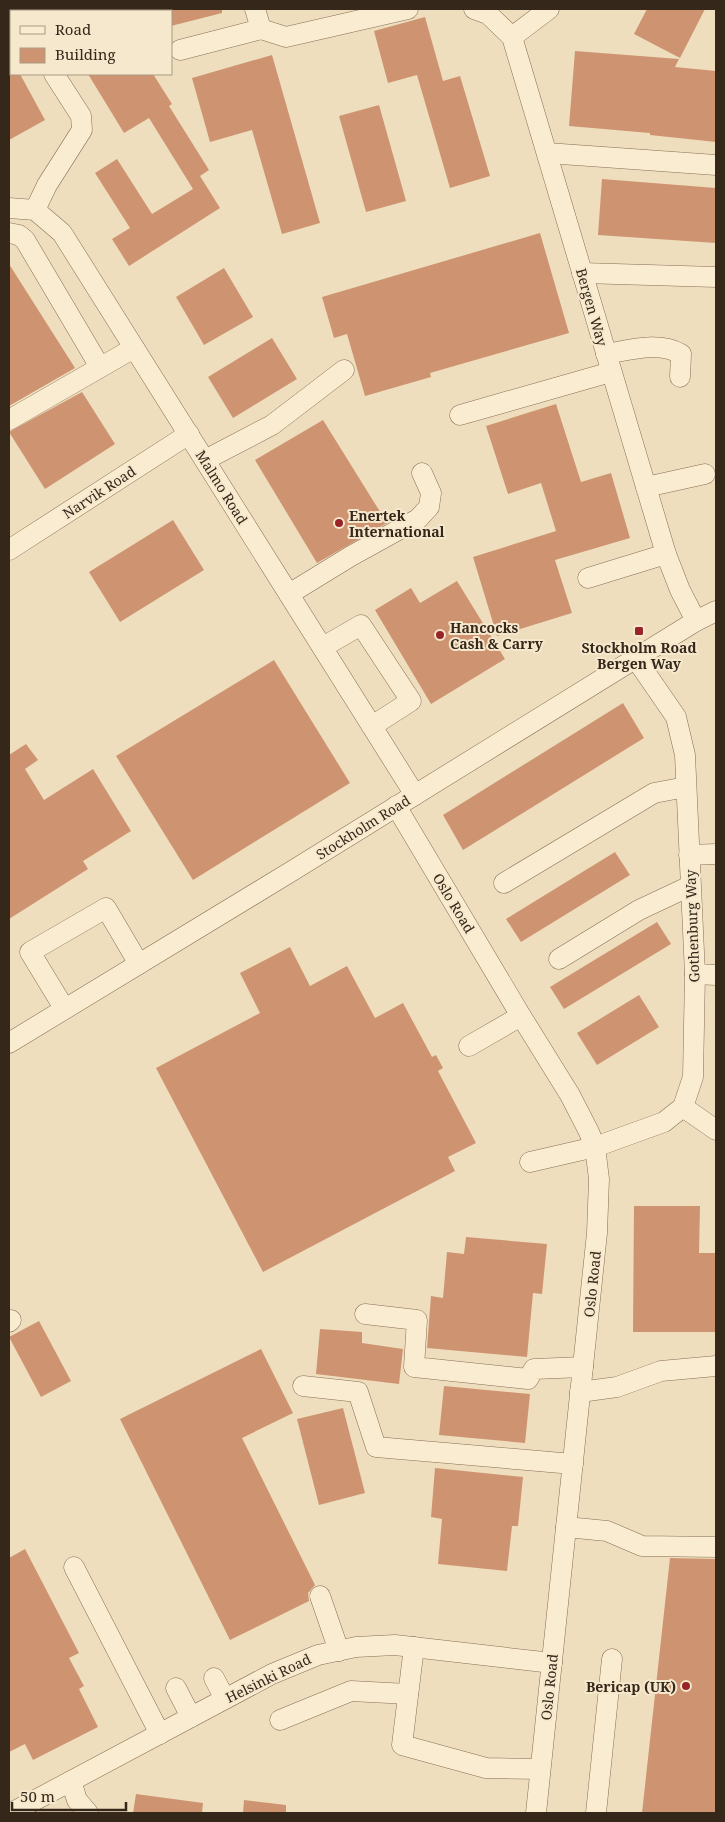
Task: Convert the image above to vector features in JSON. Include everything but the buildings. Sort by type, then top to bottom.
[{"type":"street","points":[[255,9],[261,29]]},
{"type":"street","points":[[180,50],[261,29],[286,37],[408,9]]},
{"type":"street","name":"Bergen Way","points":[[474,9],[488,14],[512,37],[666,554],[680,590],[696,620]]},
{"type":"street","points":[[512,37],[550,9]]},
{"type":"street","points":[[9,208],[35,210],[47,185],[82,130],[81,116],[55,75]]},
{"type":"street","points":[[547,153],[716,166]]},
{"type":"street","name":"Malmo Road","points":[[35,210],[62,233],[415,795]]},
{"type":"street","points":[[9,233],[19,235],[25,240],[100,368]]},
{"type":"street","points":[[582,273],[716,277]]},
{"type":"street","points":[[9,420],[134,348]]},
{"type":"street","points":[[460,415],[609,363],[643,348],[672,349],[681,354],[680,377]]},
{"type":"street","points":[[205,460],[272,424],[344,370]]},
{"type":"street","name":"Narvik Road","points":[[9,550],[189,434]]},
{"type":"street","points":[[289,594],[351,556],[418,519],[429,507],[431,493],[422,473]]},
{"type":"street","points":[[646,487],[705,474]]},
{"type":"street","points":[[588,578],[666,554]]},
{"type":"street","name":"Stockholm Road","points":[[12,1034],[64,1008],[139,964],[636,659],[696,620],[716,611]]},
{"type":"street","points":[[323,647],[361,625],[411,701],[372,726]]},
{"type":"street","name":"Gothenburg Way","points":[[636,659],[676,717],[685,755],[695,974],[693,1077],[683,1107]]},
{"type":"street","points":[[504,883],[654,793],[686,788]]},
{"type":"street","name":"Oslo Road","points":[[396,806],[570,1095],[595,1146],[598,1179],[597,1233],[536,1813]]},
{"type":"street","points":[[689,854],[716,854]]},
{"type":"street","points":[[559,959],[639,910],[690,886]]},
{"type":"street","points":[[64,1008],[30,952],[106,908],[139,964]]},
{"type":"street","points":[[695,974],[716,975]]},
{"type":"street","points":[[469,1046],[521,1016]]},
{"type":"street","points":[[530,1162],[595,1146],[664,1122],[683,1107],[716,1130]]},
{"type":"street","points":[[365,1314],[417,1320],[414,1367],[528,1379],[534,1369],[583,1367]]},
{"type":"street","points":[[580,1392],[617,1387],[661,1371],[716,1366]]},
{"type":"street","points":[[303,1386],[358,1392],[376,1447],[573,1464]]},
{"type":"street","points":[[566,1527],[607,1531],[642,1546],[716,1547]]},
{"type":"street","points":[[74,1567],[160,1734]]},
{"type":"street","points":[[320,1596],[339,1650]]},
{"type":"street","name":"Helsinki Road","points":[[11,1813],[272,1674],[318,1655],[339,1650],[395,1645],[552,1663]]},
{"type":"street","points":[[414,1647],[402,1745],[486,1768],[540,1769]]},
{"type":"street","points":[[596,1813],[612,1659]]},
{"type":"street","points":[[214,1678],[225,1699]]},
{"type":"street","points":[[176,1688],[190,1717]]},
{"type":"street","points":[[280,1720],[351,1691],[408,1694]]},
{"type":"street","points":[[71,1781],[77,1800],[88,1813]]},
{"type":"place","name":"Enertek International","points":[[339,523]]},
{"type":"place","name":"Stockholm Road Bergen Way","points":[[639,631]]},
{"type":"place","name":"Hancocks Cash & Carry","points":[[440,635]]},
{"type":"place","name":"Bericap (UK)","points":[[686,1686]]}]
